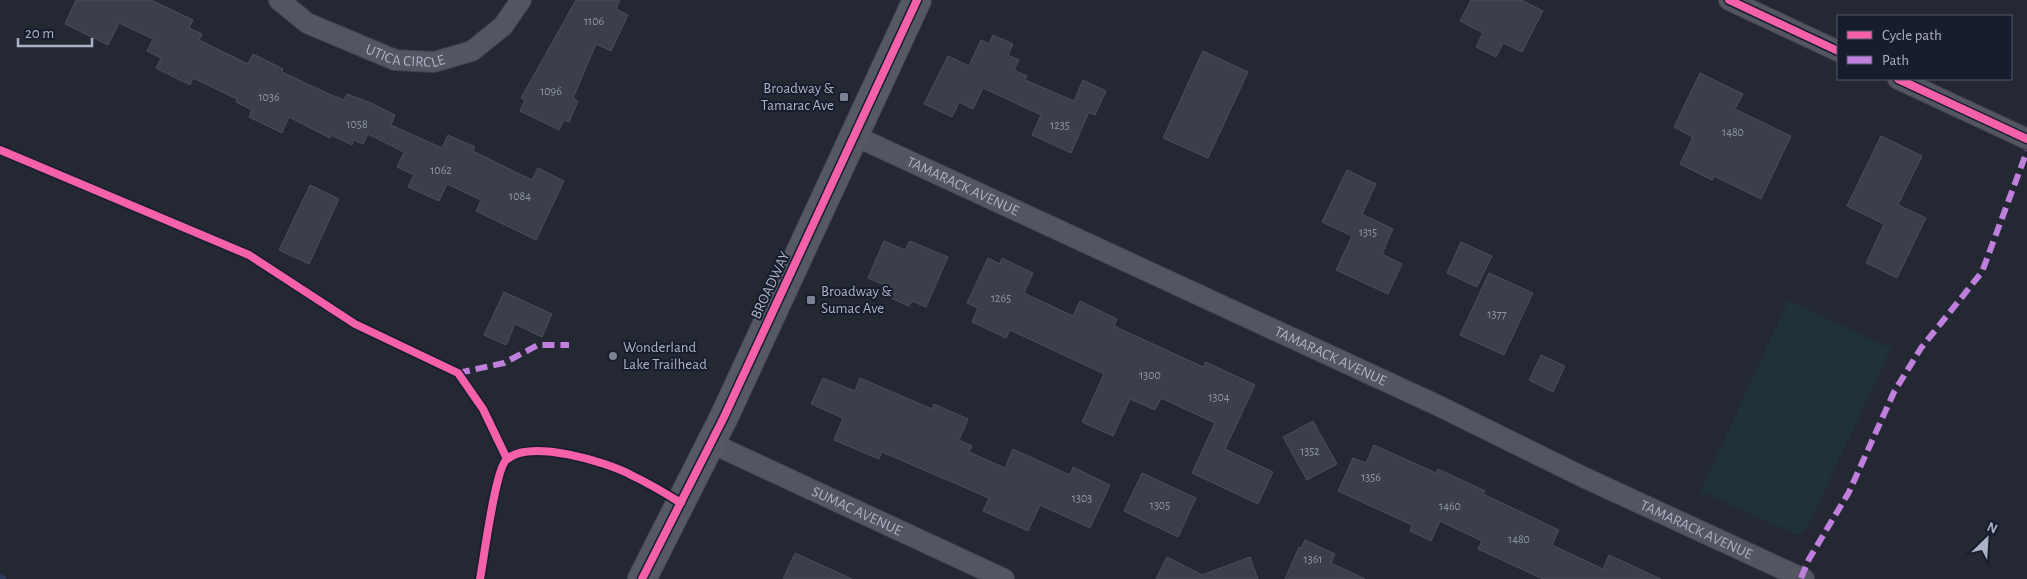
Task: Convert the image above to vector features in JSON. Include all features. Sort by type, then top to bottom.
[{"type":"main road","name":"BROADWAY","points":[[642,579],[711,443],[917,0]]},
{"type":"street","name":"UTICA CIRCLE","points":[[280,0],[307,22],[395,60],[434,62],[472,50],[504,26],[520,0]]},
{"type":"street","points":[[1729,0],[1837,51]]},
{"type":"street","points":[[1900,80],[2027,139]]},
{"type":"street","name":"TAMARACK AVENUE","points":[[855,136],[1439,406],[1582,477],[1802,579]]},
{"type":"street","name":"SUMAC AVENUE","points":[[711,443],[1004,579]]},
{"type":"shaded area","points":[[1788,301],[1891,348],[1806,530],[1797,535],[1701,491]]},
{"type":"building","points":[[76,0],[151,0],[193,20],[189,28],[202,34],[199,40],[248,64],[253,54],[283,69],[282,72],[329,94],[344,100],[347,94],[371,103],[395,115],[391,125],[442,148],[448,135],[475,147],[473,151],[532,180],[538,168],[564,181],[536,240],[476,211],[481,200],[447,184],[439,201],[408,187],[414,175],[397,167],[404,152],[368,134],[363,144],[354,140],[352,145],[331,135],[330,138],[289,117],[282,133],[249,117],[252,110],[236,102],[237,99],[193,78],[190,85],[156,68],[161,58],[147,51],[153,39],[119,23],[108,45],[65,24]]},
{"type":"building","points":[[576,0],[620,0],[616,9],[628,15],[611,51],[596,44],[573,98],[578,101],[569,122],[564,120],[559,130],[520,111],[525,100],[521,98]]},
{"type":"building","points":[[1471,0],[1521,0],[1543,11],[1522,52],[1503,43],[1496,57],[1476,47],[1483,33],[1460,21]]},
{"type":"building","points":[[993,35],[1013,44],[1008,55],[1019,60],[1014,70],[1027,76],[1025,80],[1074,101],[1083,80],[1106,91],[1095,115],[1089,112],[1071,153],[1032,135],[1041,115],[983,88],[973,109],[959,102],[952,117],[924,104],[948,56],[969,66],[981,40],[989,44]]},
{"type":"building","points":[[1203,51],[1248,72],[1208,158],[1163,138]]},
{"type":"building","points":[[1700,73],[1743,94],[1735,109],[1791,136],[1761,199],[1714,176],[1712,180],[1680,164],[1693,137],[1674,127]]},
{"type":"building","points":[[1881,136],[1922,156],[1898,205],[1926,218],[1897,278],[1866,263],[1884,224],[1847,206]]},
{"type":"building","points":[[1347,170],[1376,184],[1362,214],[1393,229],[1382,254],[1402,264],[1388,294],[1336,270],[1352,236],[1322,222]]},
{"type":"building","points":[[310,185],[339,199],[309,264],[279,250]]},
{"type":"building","points":[[884,241],[905,250],[910,241],[948,257],[926,307],[912,301],[909,306],[886,296],[889,287],[868,278]]},
{"type":"building","points":[[1461,242],[1492,256],[1477,287],[1447,273]]},
{"type":"building","points":[[988,258],[1000,264],[1002,258],[1033,273],[1024,293],[1073,316],[1080,301],[1117,319],[1114,326],[1203,367],[1206,362],[1255,385],[1225,449],[1273,472],[1258,504],[1192,473],[1215,423],[1161,398],[1155,410],[1130,399],[1113,436],[1082,422],[1104,374],[1010,330],[1006,338],[972,322],[978,308],[967,303]]},
{"type":"building","points":[[1489,273],[1533,293],[1504,355],[1460,335]]},
{"type":"building","points":[[504,292],[552,314],[542,337],[515,324],[506,345],[484,335]]},
{"type":"building","points":[[1541,355],[1565,366],[1553,392],[1529,380]]},
{"type":"building","points":[[823,378],[855,391],[860,378],[932,409],[934,404],[968,419],[959,440],[972,446],[969,452],[1005,468],[1013,449],[1070,475],[1073,467],[1110,485],[1090,528],[1040,505],[1028,531],[983,511],[989,498],[882,452],[879,459],[834,440],[843,418],[811,404]]},
{"type":"building","points":[[1313,421],[1337,464],[1307,480],[1283,437]]},
{"type":"building","points":[[1374,445],[1436,473],[1438,469],[1485,491],[1483,494],[1559,530],[1552,545],[1603,569],[1609,555],[1661,579],[1543,579],[1478,549],[1482,541],[1440,521],[1431,541],[1410,531],[1412,525],[1338,491],[1353,458],[1366,463]]},
{"type":"building","points":[[1142,473],[1196,498],[1178,537],[1124,511]]},
{"type":"building","points":[[1305,540],[1335,554],[1331,563],[1365,579],[1285,579],[1299,547],[1301,548]]},
{"type":"building","points":[[795,553],[852,579],[783,579]]},
{"type":"building","points":[[1167,557],[1202,575],[1250,557],[1258,579],[1156,579]]},
{"type":"marked path","points":[[1801,578],[1809,559],[1849,492],[1894,392],[1921,348],[1982,272],[2027,151]]},
{"type":"marked path","points":[[458,373],[504,363],[538,345],[569,345]]},
{"type":"cycle path","points":[[642,579],[724,417],[917,0]]},
{"type":"cycle path","points":[[1729,0],[1837,51]]},
{"type":"cycle path","points":[[1900,80],[2027,139]]},
{"type":"cycle path","points":[[0,150],[249,255],[355,324],[458,373],[483,409],[507,459]]},
{"type":"cycle path","points":[[480,579],[498,480],[506,460],[517,454],[532,451],[568,454],[605,464],[631,475],[681,503]]},
{"type":"place","name":"Broadway & Tamarac Ave","points":[[844,97]]},
{"type":"place","name":"Broadway & Sumac Ave","points":[[811,300]]},
{"type":"place","name":"Wonderland Lake Trailhead","points":[[613,356]]}]
